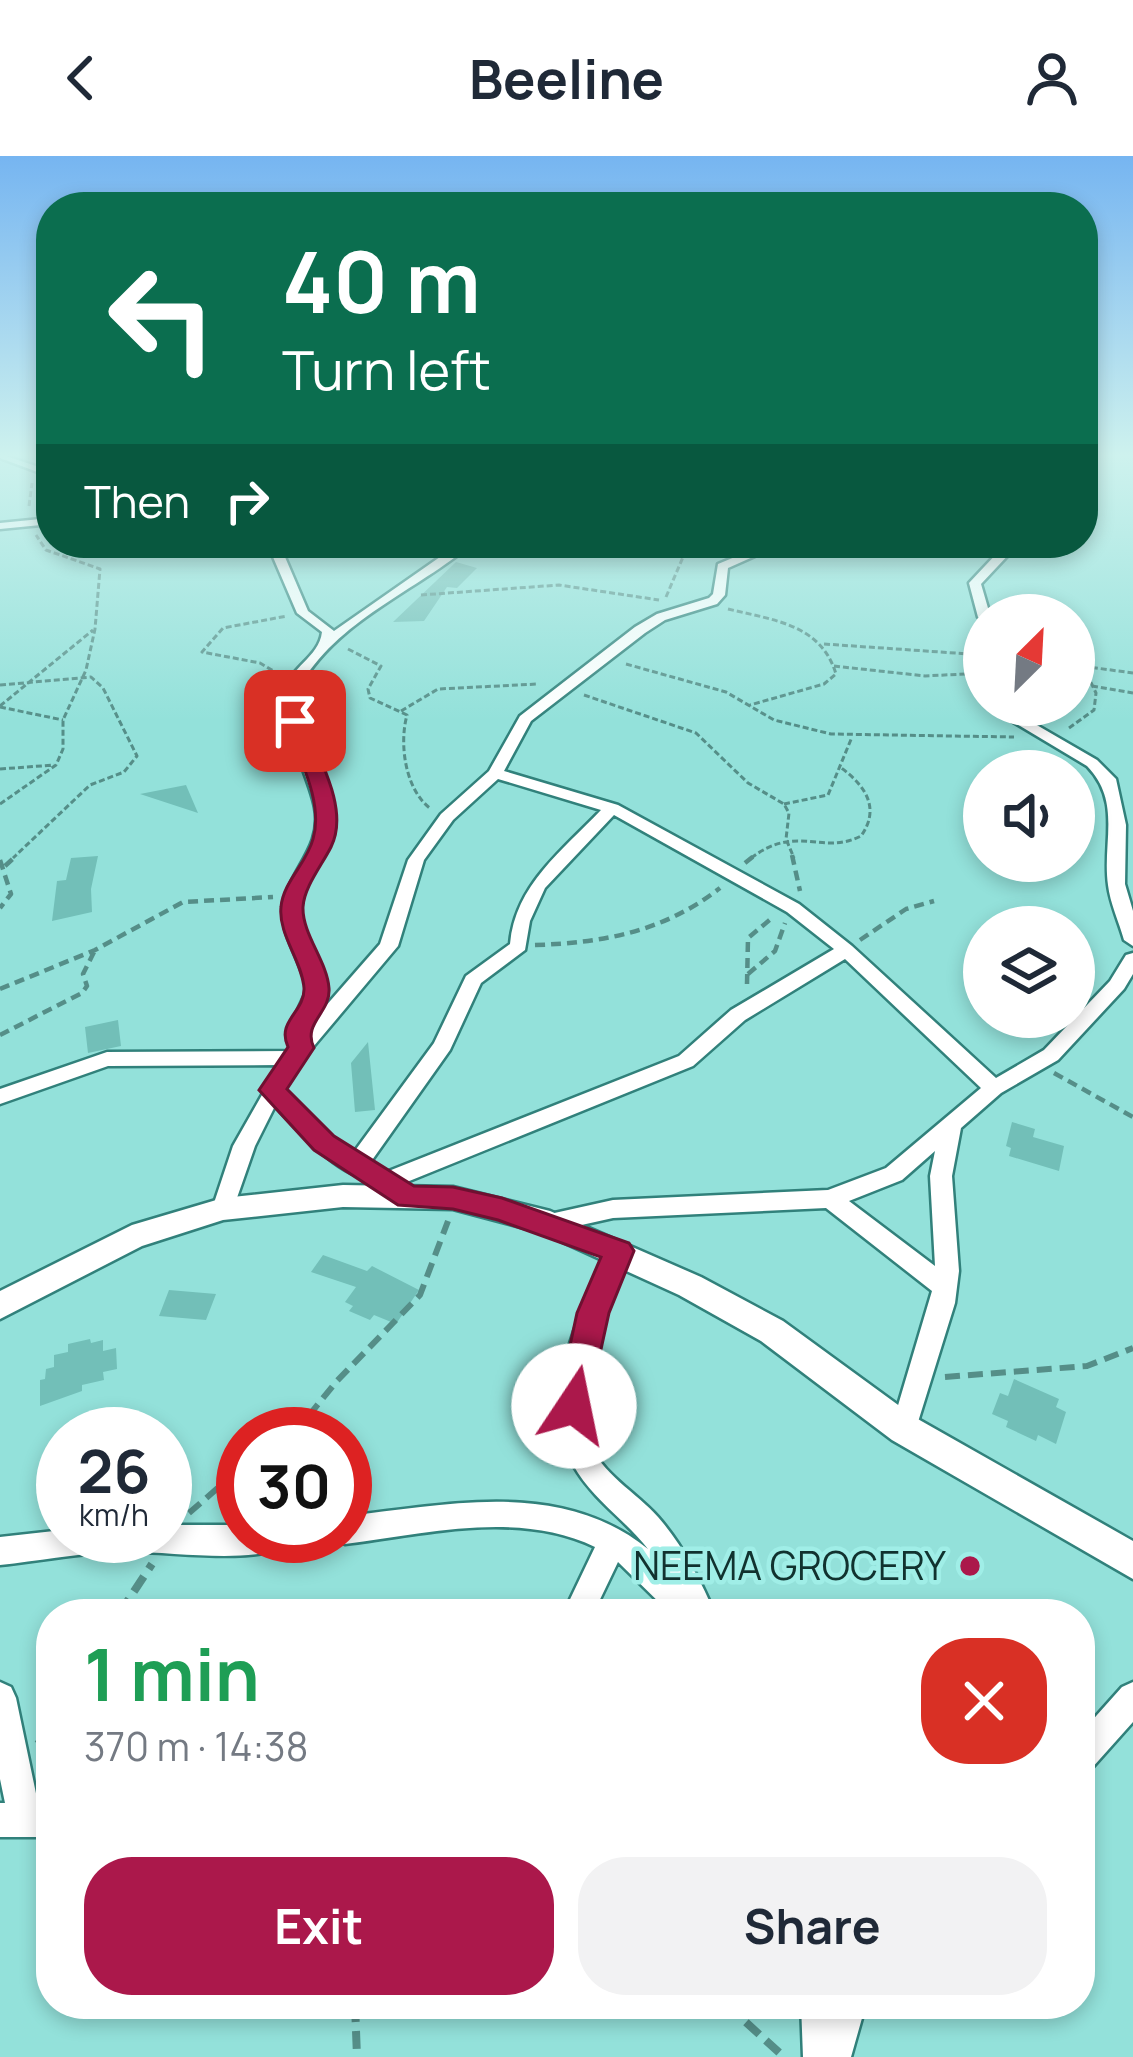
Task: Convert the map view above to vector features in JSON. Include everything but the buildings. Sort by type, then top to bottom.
[{"type":"street","points":[[280,558],[305,616],[328,631],[330,643]]},
{"type":"street","points":[[297,1053],[299,1023],[314,1004],[316,986],[294,928],[294,896],[324,840],[326,820],[323,797],[288,705],[295,682],[353,621],[446,558]]},
{"type":"street","points":[[224,1209],[244,1146],[272,1090],[297,1053],[389,946],[416,860],[447,817],[495,773],[525,719],[662,609],[713,601],[719,595],[722,566],[741,558]]},
{"type":"street","points":[[978,594],[975,583],[1001,558]]},
{"type":"street","points":[[1027,726],[1101,770],[1112,787],[1118,825],[1116,884],[1133,940]]},
{"type":"street","points":[[495,773],[612,808],[793,908],[846,950],[994,1088]]},
{"type":"street","points":[[356,1165],[443,1045],[473,980],[519,946],[521,921],[537,886],[612,808]]},
{"type":"street","points":[[396,1190],[661,1074],[706,1046],[738,1015],[846,950]]},
{"type":"street","points":[[550,1223],[613,1209],[830,1199],[894,1174],[994,1088],[1036,1064],[1076,1032],[1133,959]]},
{"type":"street","points":[[0,1097],[107,1059],[297,1053]]},
{"type":"street","points":[[272,1090],[324,1143],[396,1190]]},
{"type":"street","points":[[904,1429],[923,1379],[945,1287],[941,1176],[951,1122]]},
{"type":"street","points":[[0,1306],[132,1237],[224,1209],[396,1190],[453,1198],[550,1223],[619,1251],[772,1331],[904,1429],[1133,1561]]},
{"type":"street","points":[[830,1199],[945,1287]]},
{"type":"street","points":[[619,1251],[593,1313],[583,1356],[574,1406],[576,1441],[597,1478],[655,1534],[688,1599]]},
{"type":"street","points":[[372,1527],[488,1514],[536,1515],[613,1541],[680,1599]]},
{"type":"street","points":[[585,1599],[613,1541]]},
{"type":"street","points":[[0,1551],[36,1547]]},
{"type":"street","points":[[1095,1741],[1133,1697]]},
{"type":"street","points":[[0,1698],[25,1819]]},
{"type":"street","points":[[819,2019],[822,2057]]},
{"type":"street","points":[[832,2057],[843,2019]]},
{"type":"path","points":[[0,804],[56,765],[63,749],[63,720],[84,675],[95,629],[100,568],[70,558]]},
{"type":"path","points":[[391,597],[519,584],[586,587],[662,609],[682,558]]},
{"type":"path","points":[[713,601],[796,626],[824,644],[963,654]]},
{"type":"path","points":[[295,682],[260,663],[202,652],[223,628],[266,618],[305,616]]},
{"type":"path","points":[[0,707],[95,629]]},
{"type":"path","points":[[330,643],[382,666],[368,689],[370,698],[408,720],[400,742],[420,802],[447,817]]},
{"type":"path","points":[[751,705],[824,684],[836,674],[824,644]]},
{"type":"path","points":[[596,662],[639,667],[726,692],[774,720],[852,737],[922,733],[1051,740],[1071,726]]},
{"type":"path","points":[[834,666],[893,675],[963,673]]},
{"type":"path","points":[[1095,668],[1133,674]]},
{"type":"path","points":[[0,685],[84,675],[103,688],[136,756],[133,764],[90,785],[3,863],[11,894],[0,908]]},
{"type":"path","points":[[401,712],[438,689],[521,684],[562,688],[696,733],[713,744],[748,783],[784,804],[789,813],[786,839],[801,882],[793,908]]},
{"type":"path","points":[[1095,687],[1133,693]]},
{"type":"path","points":[[0,707],[63,720]]},
{"type":"path","points":[[784,804],[828,795],[852,737]]},
{"type":"path","points":[[0,769],[56,765]]},
{"type":"path","points":[[519,946],[590,943],[641,931],[698,905],[755,855],[786,839],[841,844],[859,839],[869,826],[871,800],[865,788],[840,767]]},
{"type":"path","points":[[0,989],[95,950],[183,902],[294,896]]},
{"type":"path","points":[[846,950],[906,909],[934,901]]},
{"type":"path","points":[[738,1015],[748,974],[748,938],[758,926],[785,912],[776,951],[748,974]]},
{"type":"path","points":[[0,1035],[86,989],[82,974],[95,950]]},
{"type":"path","points":[[1036,1064],[1133,1117]]},
{"type":"path","points":[[316,1407],[335,1383],[407,1317],[443,1245],[453,1198]]},
{"type":"path","points":[[923,1379],[1087,1366],[1133,1348]]},
{"type":"path","points":[[192,1513],[216,1491]]},
{"type":"path","points":[[129,1599],[153,1563]]},
{"type":"path","points":[[356,2019],[357,2057]]},
{"type":"path","points":[[742,2019],[784,2057]]},
{"type":"place","name":"NEEMA GROCERY","points":[[970,1566]]},
{"type":"route","points":[[295,721],[323,797],[326,820],[324,840],[294,896],[291,912],[316,986],[314,1004],[299,1023],[296,1037],[301,1048],[272,1090],[324,1143],[408,1197],[453,1198],[502,1210],[550,1223],[619,1251],[593,1313],[574,1406]]}]
